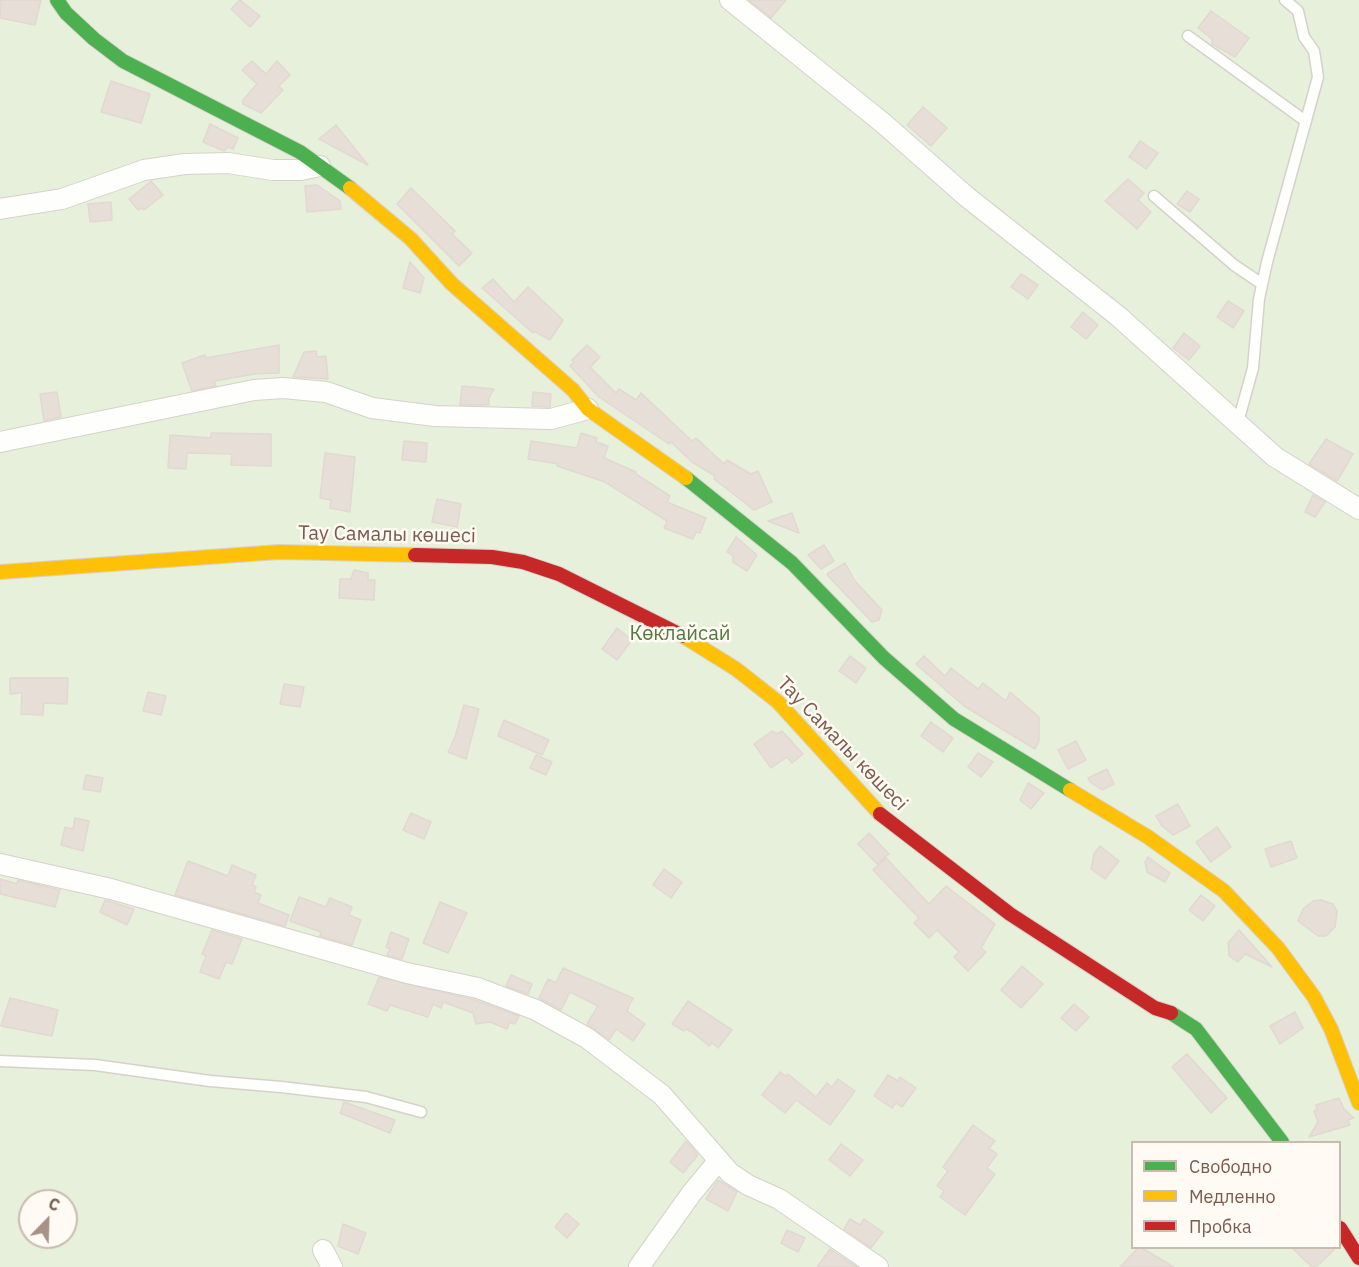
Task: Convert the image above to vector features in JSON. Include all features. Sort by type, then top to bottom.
[{"type":"street","points":[[57,0],[66,13],[94,39],[123,61],[300,152],[372,204],[411,239],[452,284],[573,390],[588,409],[649,450],[752,529],[792,563],[884,658],[954,719],[1148,837],[1224,891],[1278,948],[1314,997],[1330,1029],[1359,1103]]},
{"type":"street","points":[[730,0],[883,123],[967,197],[1118,316],[1275,457],[1359,509]]},
{"type":"street","points":[[0,209],[62,199],[144,170],[228,162],[273,170],[301,170],[320,166]]},
{"type":"street","points":[[0,442],[254,390],[283,388],[326,392],[372,408],[435,416],[551,418],[588,409]]},
{"type":"street","name":"Тау Самалы көшесі","points":[[0,572],[279,552],[492,557],[523,562],[559,574],[697,644],[736,669],[778,702],[878,813],[906,836],[1011,914],[1095,971],[1155,1008],[1176,1014],[1196,1029],[1280,1141]]},
{"type":"street","points":[[0,864],[111,890],[377,965],[507,997],[558,1020],[587,1038],[662,1095],[719,1160],[739,1179],[779,1199],[878,1267]]},
{"type":"street","points":[[639,1267],[691,1194],[719,1160]]},
{"type":"street","points":[[1341,1230],[1359,1258]]},
{"type":"street","points":[[323,1250],[332,1267]]},
{"type":"lane","points":[[1238,423],[1253,368],[1262,284],[1304,120],[1318,77],[1314,51],[1304,37],[1298,11],[1285,0]]},
{"type":"lane","points":[[1188,36],[1304,120]]},
{"type":"lane","points":[[1154,196],[1234,265],[1262,284]]},
{"type":"lane","points":[[0,1061],[95,1065],[210,1081],[281,1086],[366,1097],[421,1112]]},
{"type":"green space","name":"Көклайсай","points":[[0,0],[1359,0],[1359,1267],[0,1267]]},
{"type":"building","points":[[0,0],[41,0],[35,25],[0,18]]},
{"type":"building","points":[[240,0],[260,16],[250,27],[231,9]]},
{"type":"building","points":[[749,0],[786,0],[771,18]]},
{"type":"building","points":[[1211,11],[1249,38],[1235,57],[1212,44],[1212,39],[1198,28]]},
{"type":"building","points":[[252,61],[266,74],[277,61],[290,75],[279,86],[283,90],[261,113],[243,104],[243,100],[257,84],[242,70]]},
{"type":"building","points":[[111,81],[150,94],[141,123],[101,112]]},
{"type":"building","points":[[923,107],[947,128],[931,146],[907,125]]},
{"type":"building","points":[[210,124],[238,138],[233,149],[228,147],[224,151],[203,142]]},
{"type":"building","points":[[336,125],[368,165],[319,139]]},
{"type":"building","points":[[1140,141],[1158,153],[1146,169],[1129,157]]},
{"type":"building","points":[[1128,179],[1144,193],[1138,200],[1151,212],[1137,229],[1105,201]]},
{"type":"building","points":[[151,181],[163,195],[144,210],[142,208],[138,210],[129,199]]},
{"type":"building","points":[[317,185],[340,201],[341,209],[307,212],[305,186]]},
{"type":"building","points":[[411,188],[455,231],[452,234],[472,253],[459,266],[397,204]]},
{"type":"building","points":[[1187,191],[1199,199],[1190,212],[1177,204]]},
{"type":"building","points":[[111,202],[112,220],[90,222],[88,204]]},
{"type":"building","points":[[410,262],[424,278],[420,293],[403,288]]},
{"type":"building","points":[[1021,274],[1038,285],[1028,299],[1011,287]]},
{"type":"building","points":[[493,279],[514,302],[528,287],[563,320],[550,340],[534,331],[533,333],[482,288]]},
{"type":"building","points":[[1228,301],[1244,311],[1233,328],[1217,317]]},
{"type":"building","points":[[1083,312],[1098,325],[1086,339],[1071,327]]},
{"type":"building","points":[[1184,333],[1200,346],[1189,360],[1173,348]]},
{"type":"building","points":[[279,345],[279,373],[255,374],[214,381],[216,386],[192,391],[182,363],[205,355],[206,358]]},
{"type":"building","points":[[587,345],[600,357],[590,367],[616,393],[619,389],[636,400],[641,393],[692,441],[696,438],[724,464],[727,460],[751,474],[758,471],[772,502],[754,510],[714,479],[715,476],[692,462],[671,442],[669,444],[599,397],[570,366],[574,362],[572,360]]},
{"type":"building","points":[[316,351],[317,357],[326,356],[328,379],[293,377],[304,352]]},
{"type":"building","points":[[462,386],[494,389],[489,398],[489,405],[460,405]]},
{"type":"building","points":[[57,392],[61,417],[44,421],[40,394]]},
{"type":"building","points":[[533,392],[551,394],[550,407],[532,406]]},
{"type":"building","points":[[211,433],[271,434],[271,466],[231,465],[232,454],[187,453],[186,469],[168,468],[170,435],[211,438]]},
{"type":"building","points":[[581,433],[597,438],[596,442],[608,446],[604,458],[636,472],[670,496],[667,502],[706,518],[700,533],[696,532],[693,539],[664,528],[667,521],[605,482],[557,466],[558,464],[528,459],[531,441],[577,448]]},
{"type":"building","points":[[1326,439],[1353,454],[1337,481],[1309,464]]},
{"type":"building","points":[[404,441],[427,443],[426,462],[402,460]]},
{"type":"building","points":[[325,453],[355,457],[350,512],[330,508],[331,500],[320,498]]},
{"type":"building","points":[[1313,495],[1325,502],[1315,517],[1305,512]]},
{"type":"building","points":[[437,499],[461,504],[457,527],[432,522]]},
{"type":"building","points":[[792,513],[799,533],[768,521]]},
{"type":"building","points":[[736,537],[757,555],[747,571],[733,562],[733,556],[727,552]]},
{"type":"building","points":[[824,545],[834,561],[821,569],[808,555]]},
{"type":"building","points":[[845,563],[855,581],[882,610],[879,620],[872,622],[827,574]]},
{"type":"building","points":[[354,570],[368,573],[368,580],[375,580],[374,600],[339,598],[340,579],[351,579]]},
{"type":"building","points":[[617,628],[632,640],[617,660],[602,649]]},
{"type":"building","points":[[850,656],[866,668],[856,683],[839,671]]},
{"type":"building","points":[[924,656],[945,676],[951,668],[978,689],[983,683],[1006,701],[1010,692],[1039,717],[1039,741],[1035,749],[964,706],[916,664]]},
{"type":"building","points":[[10,678],[68,678],[67,704],[44,703],[43,715],[21,714],[22,693],[10,694]]},
{"type":"building","points":[[284,684],[304,687],[300,707],[280,704]]},
{"type":"building","points":[[148,692],[166,696],[161,715],[143,711]]},
{"type":"building","points":[[464,705],[479,709],[466,759],[448,752]]},
{"type":"building","points":[[504,720],[549,740],[542,755],[498,736]]},
{"type":"building","points":[[931,722],[953,738],[943,752],[921,736]]},
{"type":"building","points":[[772,731],[777,734],[782,731],[803,754],[792,763],[787,757],[771,768],[754,744]]},
{"type":"building","points":[[1076,741],[1086,760],[1068,769],[1058,750]]},
{"type":"building","points":[[978,753],[993,762],[981,777],[968,767]]},
{"type":"building","points":[[536,755],[552,762],[546,775],[530,768]]},
{"type":"building","points":[[1107,769],[1114,784],[1102,790],[1088,778]]},
{"type":"building","points":[[86,775],[103,778],[100,792],[83,789]]},
{"type":"building","points":[[1028,783],[1044,793],[1031,809],[1020,800]]},
{"type":"building","points":[[1178,804],[1190,826],[1173,835],[1162,826],[1156,816]]},
{"type":"building","points":[[411,813],[431,822],[424,839],[403,830]]},
{"type":"building","points":[[75,818],[89,821],[83,851],[61,845],[65,827],[73,829]]},
{"type":"building","points":[[1217,827],[1231,847],[1211,862],[1196,842]]},
{"type":"building","points":[[869,833],[889,854],[877,864],[858,844]]},
{"type":"building","points":[[1291,841],[1297,858],[1271,867],[1265,849]]},
{"type":"building","points":[[1100,846],[1119,861],[1105,879],[1091,869],[1094,854]]},
{"type":"building","points":[[1148,857],[1170,873],[1165,882],[1147,872],[1145,862]]},
{"type":"building","points":[[886,858],[929,904],[946,886],[995,924],[981,948],[986,952],[968,971],[954,957],[959,952],[937,930],[929,938],[914,923],[919,918],[873,870]]},
{"type":"building","points":[[188,861],[228,876],[232,865],[256,875],[252,885],[256,887],[254,892],[261,895],[258,903],[289,915],[285,926],[175,895]]},
{"type":"building","points":[[664,869],[682,882],[671,898],[653,885]]},
{"type":"building","points":[[0,879],[17,884],[18,880],[60,890],[55,907],[0,894]]},
{"type":"building","points":[[1201,895],[1215,906],[1203,921],[1189,910]]},
{"type":"building","points":[[299,897],[326,907],[330,898],[352,907],[349,915],[361,920],[352,945],[320,936],[321,932],[290,921]]},
{"type":"building","points":[[105,900],[134,909],[127,925],[100,912]]},
{"type":"building","points":[[1321,900],[1333,904],[1337,911],[1335,927],[1326,936],[1318,936],[1298,921],[1303,909],[1313,901]]},
{"type":"building","points":[[440,902],[467,913],[448,953],[423,943]]},
{"type":"building","points":[[212,930],[242,939],[232,964],[226,962],[219,979],[200,972],[206,956],[202,954]]},
{"type":"building","points":[[1239,930],[1272,967],[1245,954],[1238,962],[1229,956],[1228,943]]},
{"type":"building","points":[[391,932],[409,939],[402,959],[387,955],[390,949],[386,947]]},
{"type":"building","points":[[1022,966],[1043,984],[1021,1008],[1001,990]]},
{"type":"building","points":[[563,968],[633,998],[627,1011],[645,1024],[633,1041],[616,1029],[609,1040],[587,1024],[598,1006],[570,992],[561,1010],[539,998],[548,979],[556,983]]},
{"type":"building","points":[[511,975],[532,984],[528,994],[506,986]]},
{"type":"building","points":[[379,977],[475,1000],[519,1016],[515,1024],[510,1022],[507,1029],[490,1022],[476,1024],[473,1013],[443,1002],[441,1008],[433,1004],[428,1017],[390,1005],[387,1011],[368,1004]]},
{"type":"building","points":[[10,998],[58,1010],[52,1036],[1,1026]]},
{"type":"building","points":[[688,1001],[732,1030],[718,1048],[712,1043],[709,1046],[692,1032],[686,1029],[684,1031],[672,1024]]},
{"type":"building","points":[[1074,1004],[1089,1017],[1076,1031],[1061,1018]]},
{"type":"building","points":[[1295,1012],[1303,1028],[1280,1044],[1270,1026]]},
{"type":"building","points":[[1187,1054],[1227,1098],[1211,1113],[1172,1067]]},
{"type":"building","points":[[780,1072],[786,1076],[788,1074],[816,1097],[827,1083],[832,1087],[838,1079],[855,1091],[830,1125],[796,1100],[785,1113],[762,1095]]},
{"type":"building","points":[[888,1075],[898,1081],[900,1077],[916,1088],[902,1107],[896,1103],[892,1108],[874,1096]]},
{"type":"building","points":[[1339,1098],[1344,1109],[1354,1118],[1348,1120],[1350,1125],[1309,1137],[1318,1122],[1314,1111],[1317,1110],[1316,1105]]},
{"type":"building","points":[[344,1102],[395,1120],[390,1133],[340,1113]]},
{"type":"building","points":[[973,1125],[995,1141],[989,1148],[997,1154],[987,1168],[995,1174],[965,1215],[940,1197],[944,1191],[937,1186],[948,1171],[943,1167]]},
{"type":"building","points":[[686,1141],[698,1155],[683,1173],[670,1162]]},
{"type":"building","points":[[841,1144],[863,1160],[850,1176],[829,1160]]},
{"type":"building","points":[[718,1180],[737,1192],[728,1211],[706,1199]]},
{"type":"building","points":[[566,1213],[579,1224],[567,1238],[555,1227]]},
{"type":"building","points":[[850,1219],[860,1225],[864,1219],[883,1232],[871,1248],[844,1229]]},
{"type":"building","points":[[343,1224],[366,1233],[358,1254],[338,1246]]},
{"type":"building","points":[[787,1230],[805,1238],[798,1252],[781,1243]]},
{"type":"building","points":[[830,1249],[857,1267],[817,1267]]},
{"type":"building","points":[[1137,1249],[1144,1249],[1174,1267],[1120,1267]]},
{"type":"building","points":[[1293,1249],[1334,1249],[1316,1267],[1312,1267]]},
{"type":"traffic: fast","points":[[57,0],[66,13],[94,39],[123,61],[300,152],[350,188]]},
{"type":"traffic: fast","points":[[686,478],[792,563],[884,658],[954,719],[1070,790]]},
{"type":"traffic: fast","points":[[1171,1013],[1196,1029],[1281,1141]]},
{"type":"traffic: slow","points":[[350,188],[411,239],[452,284],[573,390],[588,409],[686,478]]},
{"type":"traffic: slow","points":[[0,572],[279,552],[415,555]]},
{"type":"traffic: slow","points":[[683,636],[736,669],[778,702],[880,814]]},
{"type":"traffic: slow","points":[[1070,790],[1148,837],[1224,891],[1278,948],[1314,997],[1331,1029],[1359,1103]]},
{"type":"traffic: jam","points":[[415,555],[492,557],[523,562],[559,574],[683,636]]},
{"type":"traffic: jam","points":[[880,814],[1010,914],[1155,1008],[1171,1013]]},
{"type":"traffic: jam","points":[[1341,1230],[1359,1258]]}]
